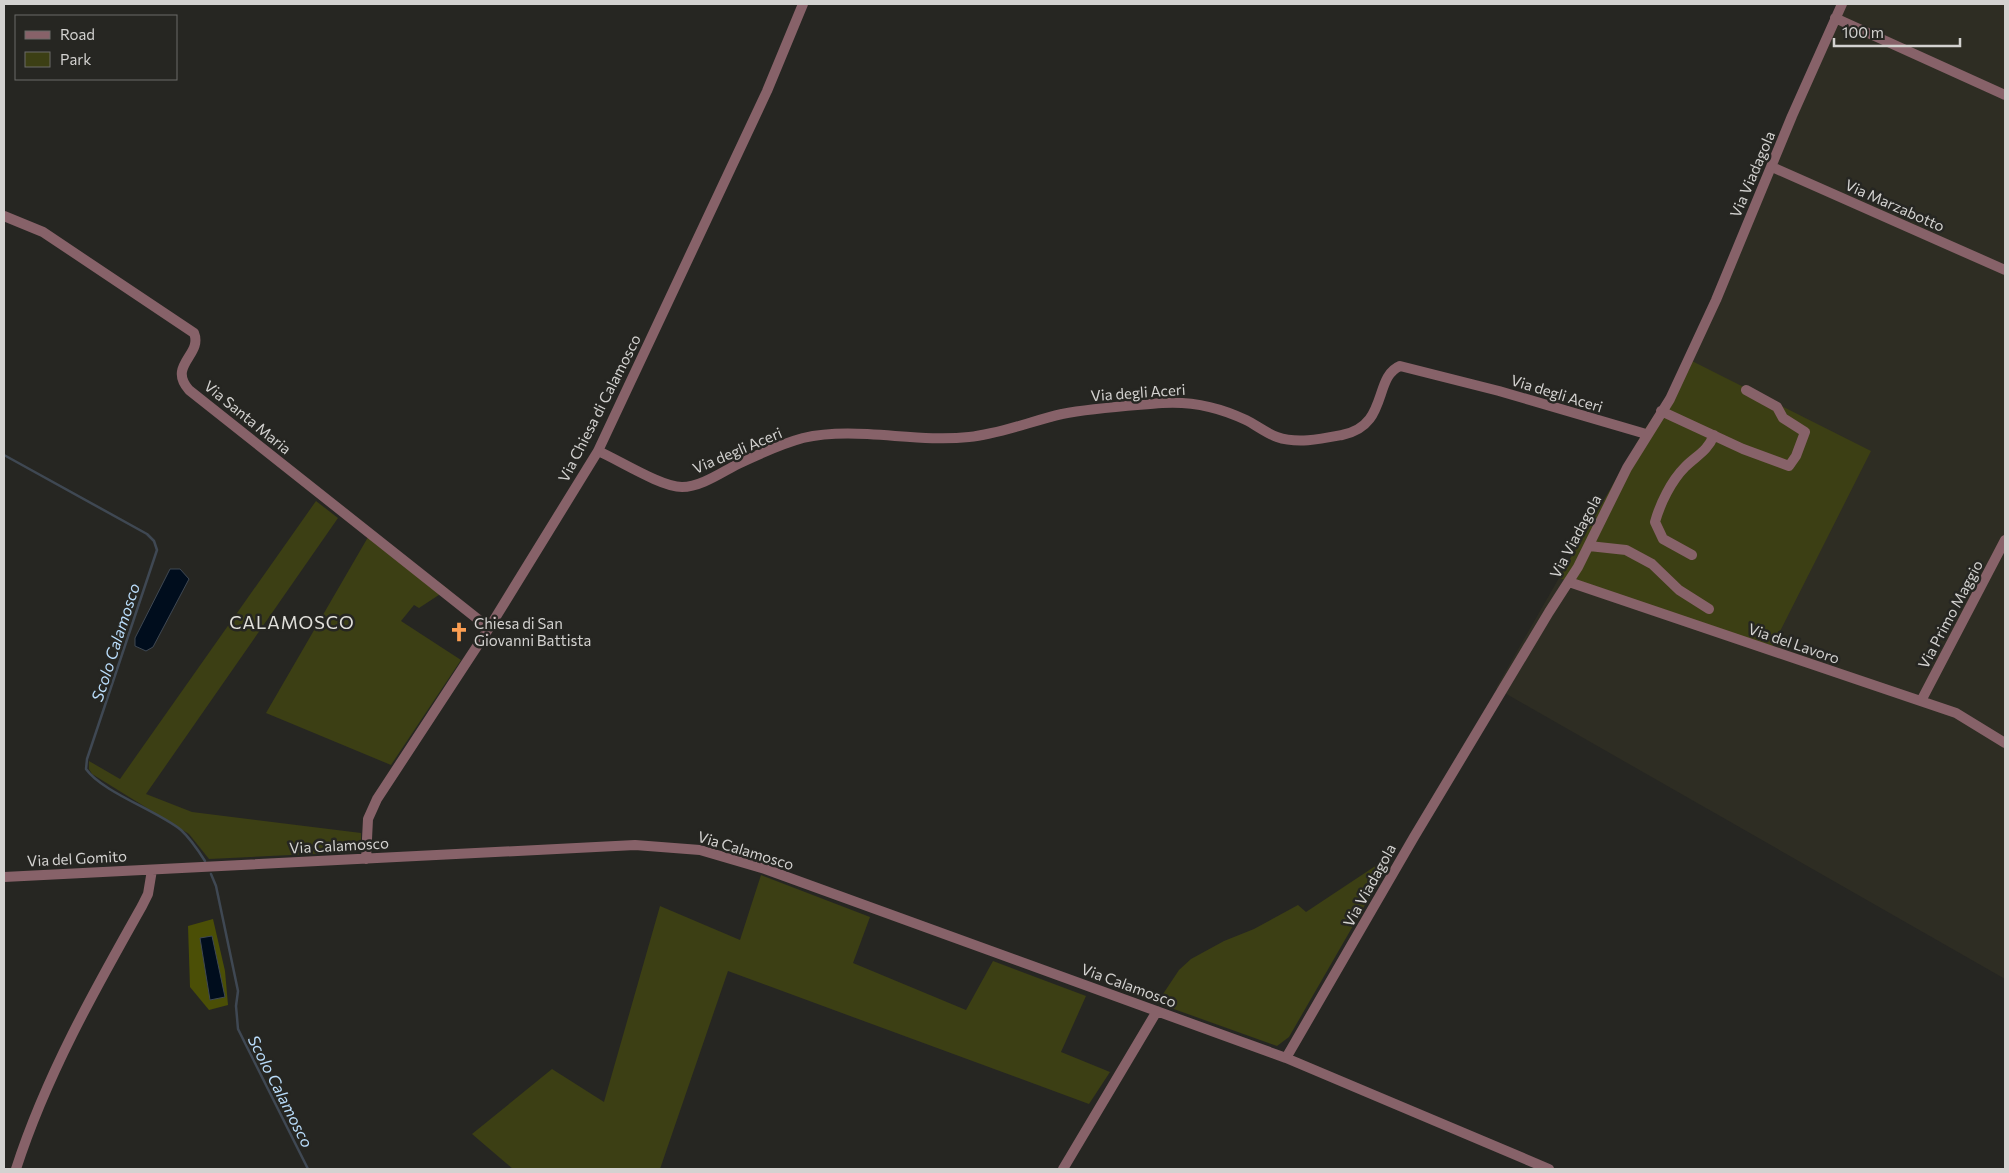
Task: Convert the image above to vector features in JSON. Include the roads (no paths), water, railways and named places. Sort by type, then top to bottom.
[{"type":"street","name":"Via Chiesa di Calamosco","points":[[366,859],[368,819],[377,799],[490,628],[598,451],[767,91],[803,4]]},
{"type":"street","name":"Via Viadagola","points":[[1286,1058],[1414,837],[1549,612],[1569,582],[1589,546],[1627,468],[1661,411],[1716,300],[1842,4]]},
{"type":"street","points":[[1835,18],[2005,94]]},
{"type":"street","name":"Via Marzabotto","points":[[1772,167],[2005,270]]},
{"type":"street","name":"Via Santa Maria","points":[[4,216],[43,232],[194,332],[197,339],[195,346],[181,373],[182,382],[189,390],[490,628]]},
{"type":"street","name":"Via degli Aceri","points":[[598,451],[672,485],[681,487],[708,480],[774,448],[804,438],[840,434],[912,438],[970,437],[994,433],[1063,414],[1186,403],[1208,406],[1230,413],[1277,437],[1297,440],[1318,439],[1362,429],[1374,413],[1386,383],[1395,368],[1400,366],[1499,391],[1646,434]]},
{"type":"street","points":[[1661,411],[1789,466],[1804,438],[1804,430],[1783,418],[1777,407],[1746,390]]},
{"type":"street","points":[[1692,554],[1663,539],[1655,522],[1660,508],[1684,467],[1707,450],[1714,435]]},
{"type":"street","name":"Via Primo Maggio","points":[[1921,701],[2005,540]]},
{"type":"street","points":[[1589,546],[1626,550],[1652,564],[1679,590],[1709,609]]},
{"type":"street","name":"Via del Lavoro","points":[[1569,582],[1956,713],[2005,742]]},
{"type":"street","name":"Via Calamosco","points":[[152,870],[636,845],[694,849],[765,869],[1286,1058],[1549,1169]]},
{"type":"street","points":[[16,1169],[41,1100],[64,1051],[148,894],[152,870]]},
{"type":"street","name":"Via del Gomito","points":[[4,877],[152,870]]},
{"type":"street","points":[[1063,1169],[1157,1011]]},
{"type":"water","points":[[170,569],[180,569],[189,579],[153,647],[146,651],[135,646],[135,638]]},
{"type":"water","points":[[212,936],[225,997],[210,1000],[200,938]]},
{"type":"waterway","name":"Scolo Calamosco","points":[[4,455],[147,534],[154,541],[157,550],[87,759],[86,769],[104,786],[181,830],[205,861]]},
{"type":"waterway","name":"Scolo Calamosco","points":[[211,874],[216,886],[238,991],[236,1006],[238,1029],[308,1169]]},
{"type":"place","name":"Chiesa di San Giovanni Battista","points":[[459,632]]},
{"type":"district","name":"CALAMOSCO","points":[[292,622]]}]
